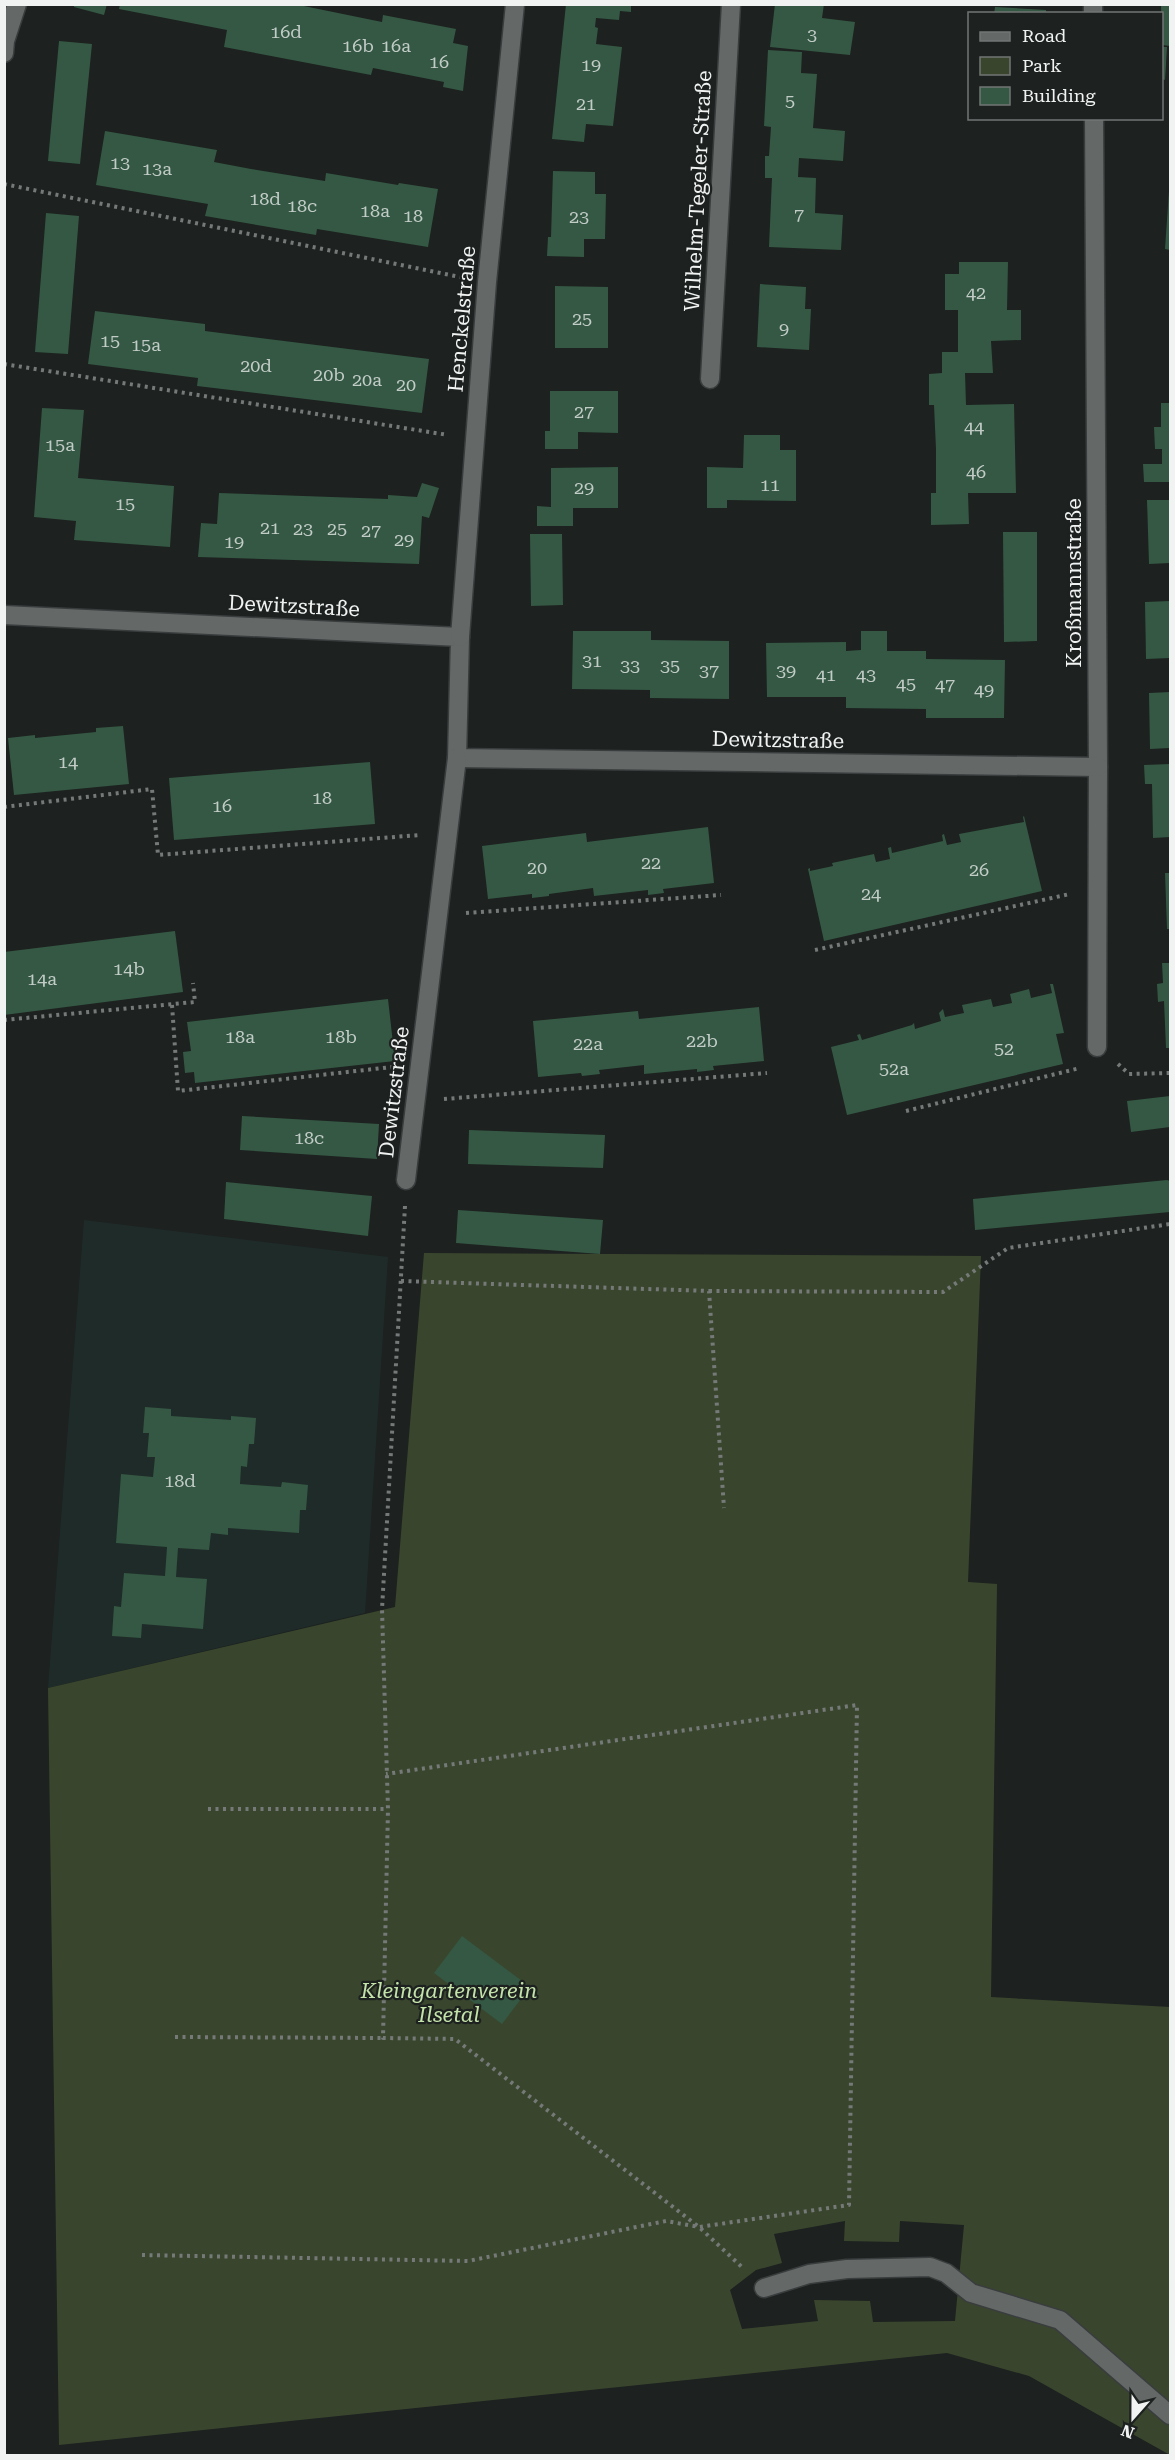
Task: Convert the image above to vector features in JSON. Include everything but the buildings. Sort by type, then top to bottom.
[{"type":"street","points":[[4,53],[5,41],[18,4]]},
{"type":"street","name":"Henckelstraße","points":[[460,637],[487,282],[514,4]]},
{"type":"street","name":"Wilhelm-Tegeler-Straße","points":[[710,379],[731,4]]},
{"type":"street","name":"Kroßmannstraße","points":[[1094,120],[1098,767],[1097,1047]]},
{"type":"street","name":"Dewitzstraße","points":[[4,615],[460,637],[457,759],[406,1180]]},
{"type":"street","name":"Dewitzstraße","points":[[457,759],[1098,767]]},
{"type":"street","points":[[764,2288],[809,2274],[847,2269],[930,2267],[946,2273],[971,2293],[1060,2319],[1170,2415]]},
{"type":"path","points":[[4,184],[487,282]]},
{"type":"path","points":[[4,364],[475,440]]},
{"type":"path","points":[[4,807],[152,789],[158,855],[448,833]]},
{"type":"path","points":[[816,950],[1098,887]]},
{"type":"path","points":[[438,915],[722,895]]},
{"type":"path","points":[[4,1020],[195,1002],[193,982]]},
{"type":"path","points":[[172,1005],[178,1091],[420,1064]]},
{"type":"path","points":[[1097,1047],[1129,1074],[1170,1073]]},
{"type":"path","points":[[906,1111],[1086,1066]]},
{"type":"path","points":[[416,1101],[767,1073]]},
{"type":"path","points":[[383,2038],[388,1809],[382,1609],[406,1180]]},
{"type":"path","points":[[400,1281],[709,1291],[943,1292],[1008,1248],[1170,1224]]},
{"type":"path","points":[[709,1291],[724,1508]]},
{"type":"path","points":[[142,2255],[468,2261],[666,2221],[699,2227],[849,2205],[857,1705],[386,1774]]},
{"type":"path","points":[[208,1809],[388,1809]]},
{"type":"path","points":[[175,2037],[455,2039],[699,2227],[764,2288]]},
{"type":"shaded area","points":[[84,1220],[388,1257],[365,1613],[48,1688]]},
{"type":"green space","name":"Kleingartenverein Ilsetal","points":[[424,1253],[981,1256],[968,1582],[997,1584],[991,1997],[1170,2007],[1170,2455],[1029,2376],[947,2353],[59,2445],[48,1688],[395,1607]],"holes":[[[845,2221],[844,2241],[899,2242],[900,2221],[964,2225],[955,2321],[873,2322],[870,2301],[814,2300],[818,2321],[742,2329],[730,2290],[756,2270],[782,2263],[774,2234]]]}]
